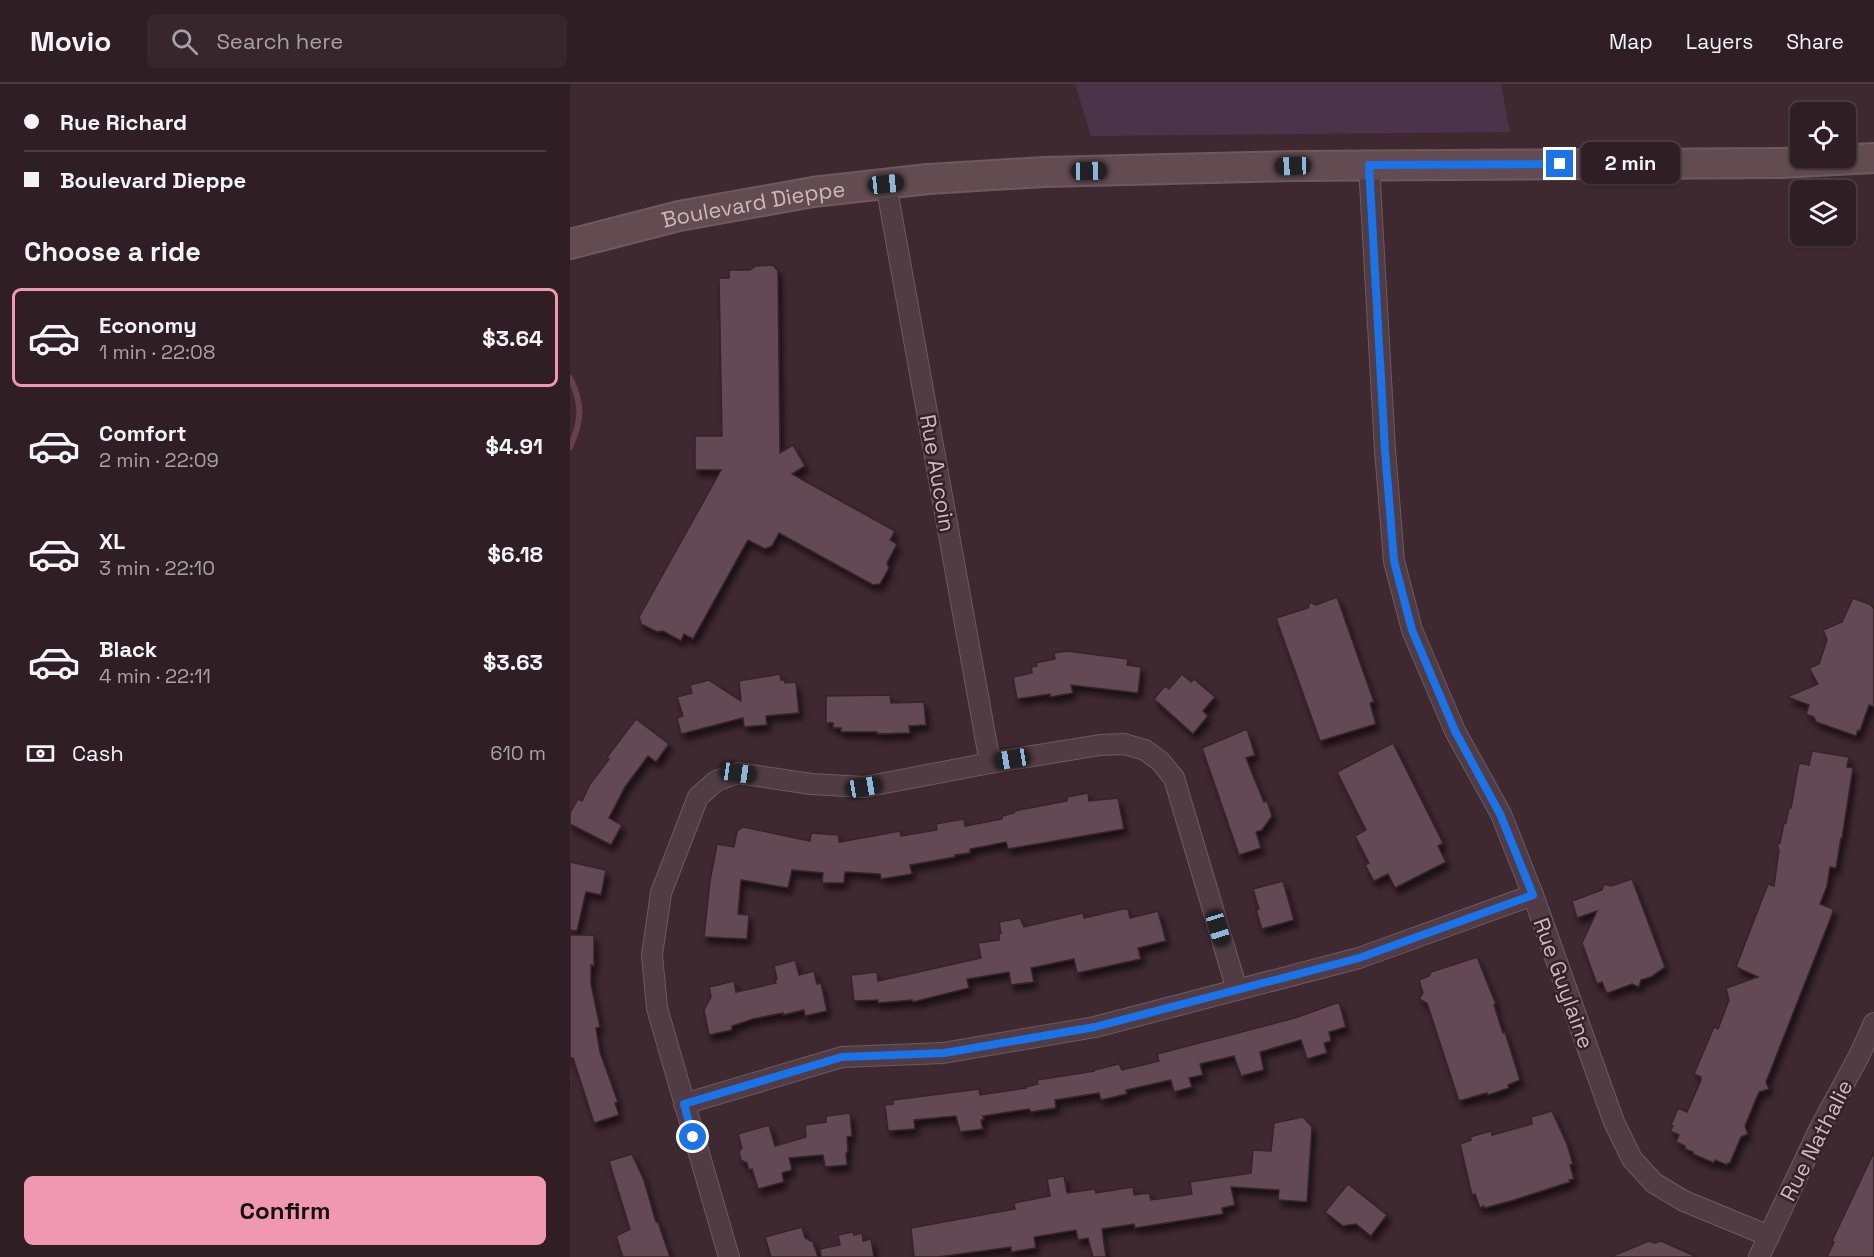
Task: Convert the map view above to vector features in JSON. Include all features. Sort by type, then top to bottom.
[{"type":"main road","name":"Boulevard Dieppe","points":[[570,244],[679,216],[813,192],[1044,172],[1369,165],[1781,163],[1874,158]]},
{"type":"street","name":"Rue Guylaine","points":[[1369,165],[1385,450],[1394,561],[1412,630],[1455,731],[1500,814],[1533,895],[1614,1122],[1632,1159],[1654,1183],[1684,1201],[1769,1236]]},
{"type":"street","name":"Rue Aucoin","points":[[886,184],[990,763]]},
{"type":"street","points":[[729,1257],[657,1008],[652,955],[661,893],[698,797],[716,781],[738,773],[811,784],[864,787],[1100,745],[1124,744],[1145,750],[1160,761],[1174,778],[1237,990]]},
{"type":"street","points":[[684,1104],[842,1057],[955,1051],[1095,1027],[1359,958],[1533,895]]},
{"type":"street","name":"Rue Nathalie","points":[[1759,1257],[1820,1128],[1874,1023]]},
{"type":"shaded area","points":[[1075,84],[1501,84],[1510,132],[1091,136]]},
{"type":"building","points":[[773,265],[778,271],[780,453],[793,445],[805,466],[792,474],[895,531],[890,540],[897,544],[887,563],[889,568],[880,584],[873,585],[779,533],[772,546],[765,549],[748,540],[693,639],[684,634],[681,641],[663,631],[657,632],[641,624],[639,617],[721,470],[695,470],[695,436],[722,436],[719,278],[729,278],[729,270],[750,270],[755,266]]},
{"type":"building","points":[[1337,597],[1374,702],[1370,703],[1376,724],[1320,741],[1276,618],[1308,608],[1310,602],[1316,605]]},
{"type":"building","points":[[1853,598],[1871,605],[1874,609],[1874,707],[1869,705],[1856,736],[1816,722],[1814,717],[1806,714],[1809,705],[1787,697],[1818,684],[1809,668],[1819,664],[1827,640],[1823,630],[1842,622]]},
{"type":"building","points":[[1067,651],[1128,659],[1127,665],[1141,667],[1138,693],[1071,685],[1073,693],[1017,699],[1013,677],[1032,673],[1031,667],[1037,666],[1036,663],[1055,659],[1054,653]]},
{"type":"building","points":[[780,674],[781,680],[785,680],[785,683],[796,682],[799,713],[766,716],[767,725],[744,727],[743,718],[681,734],[677,718],[683,716],[677,697],[692,693],[690,685],[709,680],[741,701],[739,681]]},
{"type":"building","points":[[1182,674],[1191,682],[1194,679],[1215,697],[1203,711],[1208,716],[1193,734],[1154,699],[1165,686],[1169,689]]},
{"type":"building","points":[[890,695],[891,703],[924,702],[926,725],[909,726],[910,733],[877,734],[877,732],[841,732],[841,728],[833,728],[833,723],[826,723],[826,696]]},
{"type":"building","points":[[636,719],[669,744],[656,762],[648,756],[625,787],[609,818],[622,825],[611,845],[570,824],[570,813],[578,799],[582,801],[590,784],[609,759],[607,757]]},
{"type":"building","points":[[1247,729],[1255,755],[1246,758],[1272,816],[1262,830],[1256,832],[1261,848],[1239,855],[1202,748]]},
{"type":"building","points":[[1393,743],[1443,843],[1438,846],[1446,862],[1395,888],[1388,874],[1374,881],[1365,865],[1369,863],[1355,836],[1366,830],[1337,772]]},
{"type":"building","points":[[1812,751],[1849,757],[1847,767],[1853,768],[1836,868],[1830,867],[1827,886],[1820,904],[1833,909],[1833,912],[1766,1082],[1769,1089],[1759,1092],[1745,1126],[1748,1134],[1741,1137],[1730,1163],[1727,1165],[1715,1160],[1714,1163],[1693,1154],[1685,1149],[1685,1146],[1676,1142],[1679,1135],[1670,1131],[1673,1126],[1671,1125],[1678,1108],[1687,1112],[1701,1080],[1701,1077],[1694,1074],[1714,1027],[1718,1029],[1729,1000],[1726,988],[1758,977],[1736,967],[1768,884],[1774,886],[1779,850],[1777,845],[1780,843],[1784,823],[1786,823],[1789,808],[1791,808],[1799,763],[1809,765]]},
{"type":"building","points":[[1088,793],[1089,801],[1118,798],[1124,829],[1008,849],[1006,842],[970,849],[970,853],[955,855],[955,857],[910,865],[912,874],[881,879],[880,874],[845,872],[844,883],[822,883],[823,873],[792,870],[788,888],[741,880],[738,914],[749,915],[747,939],[704,937],[710,881],[717,844],[734,847],[737,831],[743,827],[810,841],[811,833],[839,835],[839,842],[900,831],[901,836],[937,830],[936,824],[964,819],[965,826],[1002,819],[1002,816],[1014,813],[1014,811],[1067,801],[1067,797]]},
{"type":"building","points":[[570,862],[606,870],[601,895],[586,892],[577,931],[570,930]]},
{"type":"building","points":[[1632,879],[1665,967],[1651,977],[1641,980],[1639,987],[1632,984],[1608,993],[1602,982],[1597,984],[1582,943],[1597,911],[1577,918],[1572,901],[1602,890],[1604,884],[1611,886]]},
{"type":"building","points":[[1283,881],[1294,920],[1262,929],[1253,889]]},
{"type":"building","points":[[1128,909],[1130,918],[1158,911],[1166,941],[1138,948],[1141,959],[1077,973],[1074,959],[1031,968],[1034,982],[1011,985],[1009,972],[967,979],[969,988],[913,1002],[912,1000],[878,1003],[878,1000],[854,1001],[851,975],[877,972],[878,981],[981,958],[978,943],[999,940],[1001,933],[999,922],[1020,918],[1024,927],[1083,913],[1084,918]]},
{"type":"building","points":[[570,935],[594,935],[594,966],[591,965],[591,984],[600,1027],[596,1028],[600,1052],[618,1102],[615,1103],[619,1115],[594,1123],[573,1058],[570,1058]]},
{"type":"building","points":[[1477,957],[1496,1004],[1494,1005],[1520,1080],[1508,1085],[1509,1088],[1459,1101],[1427,1003],[1419,999],[1423,993],[1419,980],[1429,976],[1431,972]]},
{"type":"building","points":[[795,960],[799,975],[814,971],[817,984],[821,983],[827,1011],[805,1016],[804,1010],[753,1019],[732,1026],[732,1030],[709,1035],[704,1010],[711,997],[709,987],[734,981],[736,992],[776,983],[774,966]]},
{"type":"building","points":[[1339,1002],[1346,1027],[1329,1032],[1331,1041],[1324,1043],[1327,1053],[1307,1059],[1301,1040],[1260,1052],[1264,1070],[1241,1076],[1234,1056],[1200,1064],[1203,1075],[1189,1078],[1192,1087],[1174,1092],[1171,1080],[1126,1090],[1127,1094],[1101,1100],[1099,1093],[1055,1100],[1056,1108],[1031,1112],[1029,1109],[983,1116],[984,1120],[981,1120],[983,1129],[960,1132],[956,1116],[914,1120],[915,1129],[888,1131],[885,1105],[893,1104],[893,1100],[979,1089],[980,1095],[1026,1088],[1038,1084],[1037,1080],[1094,1071],[1119,1064],[1122,1070],[1159,1061],[1157,1054],[1295,1018]]},
{"type":"building","points":[[1552,1111],[1567,1144],[1573,1164],[1570,1165],[1574,1179],[1511,1201],[1480,1208],[1475,1194],[1472,1195],[1460,1144],[1471,1140],[1470,1137],[1491,1131],[1492,1135],[1532,1124],[1531,1117]]},
{"type":"building","points":[[850,1113],[852,1136],[847,1137],[847,1165],[825,1167],[823,1155],[789,1158],[792,1170],[782,1173],[784,1182],[758,1189],[752,1169],[749,1170],[747,1163],[741,1160],[739,1152],[742,1148],[738,1134],[769,1125],[775,1146],[806,1137],[805,1125],[826,1122],[826,1116]]},
{"type":"building","points":[[1303,1117],[1312,1127],[1307,1202],[1278,1200],[1279,1190],[1231,1187],[1235,1205],[1222,1208],[1223,1214],[1135,1228],[1134,1224],[1102,1229],[1106,1257],[1093,1257],[1088,1238],[1078,1240],[1076,1230],[1034,1237],[1036,1248],[1011,1252],[1011,1247],[938,1257],[914,1257],[911,1228],[1015,1209],[1014,1203],[1050,1196],[1047,1179],[1064,1176],[1067,1193],[1095,1189],[1096,1193],[1133,1187],[1134,1195],[1149,1193],[1151,1200],[1192,1194],[1190,1182],[1251,1173],[1253,1150],[1271,1151],[1274,1123]]},
{"type":"building","points":[[1874,1152],[1874,1257],[1827,1257],[1834,1242],[1832,1241]]},
{"type":"building","points":[[632,1154],[644,1180],[656,1222],[658,1222],[670,1257],[623,1257],[616,1236],[630,1229],[609,1161]]},
{"type":"building","points":[[1348,1184],[1387,1215],[1371,1236],[1356,1224],[1343,1226],[1325,1212]]},
{"type":"building","points":[[802,1227],[805,1238],[813,1242],[818,1257],[771,1257],[765,1237]]},
{"type":"building","points":[[853,1232],[854,1235],[862,1233],[863,1241],[871,1239],[874,1257],[821,1257],[820,1249],[840,1245],[838,1235]]},
{"type":"building","points":[[1649,1241],[1655,1243],[1661,1241],[1697,1257],[1610,1257]]},
{"type":"waterway","points":[[570,378],[579,404],[579,421],[570,447]]},
{"type":"route","points":[[693,1137],[684,1104],[784,1073],[842,1057],[944,1053],[1095,1027],[1359,958],[1533,895],[1500,814],[1455,731],[1412,630],[1394,561],[1385,450],[1369,165],[1560,164]]}]
